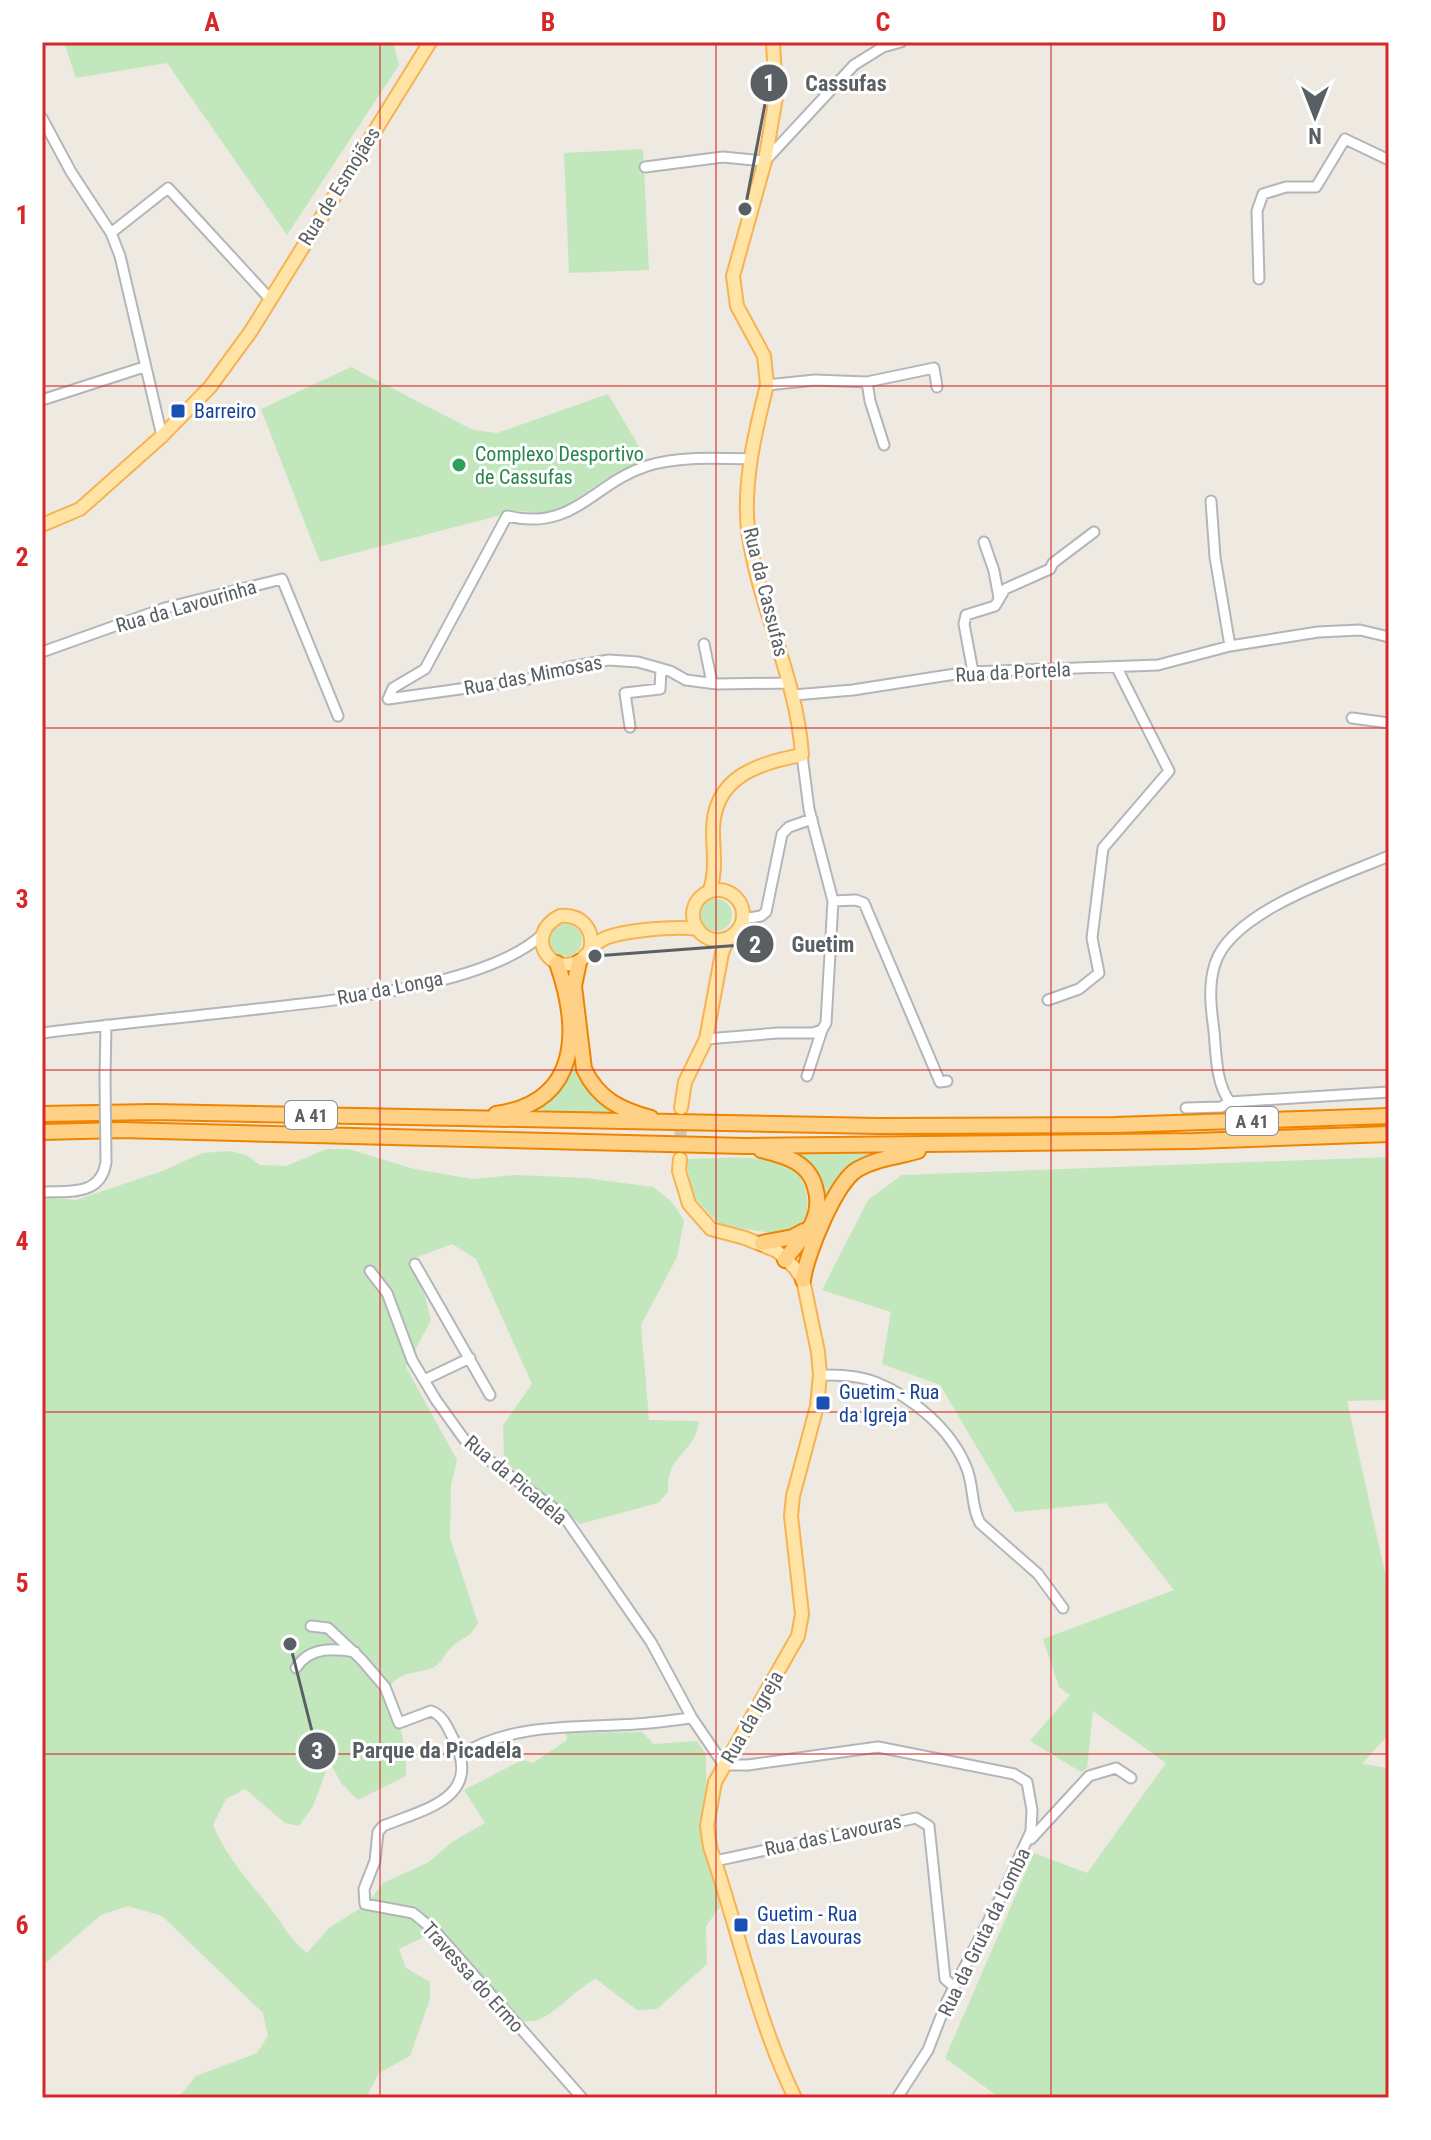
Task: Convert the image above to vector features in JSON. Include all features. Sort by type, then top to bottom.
[{"type":"highway","points":[[470,1117],[514,1111],[541,1099],[559,1082],[568,1055],[569,1029],[565,987],[551,958]]},
{"type":"highway","points":[[579,962],[574,986],[581,1055],[589,1080],[605,1099],[629,1113],[671,1123]]},
{"type":"highway","name":"A 41","points":[[42,1114],[153,1112],[879,1126],[1100,1125],[1389,1116]]},
{"type":"highway","name":"A 41","points":[[42,1132],[136,1130],[745,1146],[1194,1141],[1389,1134]]},
{"type":"highway","points":[[785,1260],[808,1248],[834,1196],[855,1170],[878,1160],[938,1145]]},
{"type":"highway","points":[[745,1146],[794,1160],[811,1174],[818,1197],[817,1211],[803,1280]]},
{"type":"highway","points":[[762,1243],[813,1233]]},
{"type":"main road","name":"Rua de Esmojães","points":[[42,525],[80,509],[162,436],[210,387],[251,331],[430,42]]},
{"type":"main road","name":"Rua da Cassufas","points":[[773,42],[776,97],[765,161],[733,276],[737,306],[764,356],[767,385],[751,459],[748,528],[763,593],[792,689],[802,755]]},
{"type":"main road","points":[[728,892],[709,892],[715,870],[713,827],[721,797],[741,775],[755,767],[802,755]]},
{"type":"main road","points":[[681,1108],[685,1082],[706,1039],[722,953],[728,938],[743,919],[741,906],[715,870]]},
{"type":"main road","name":"Rua da Longa","points":[[543,934],[546,926],[560,916],[576,918],[589,929],[606,931],[670,922],[694,909],[702,896],[709,892]]},
{"type":"main road","points":[[694,909],[718,981]]},
{"type":"main road","points":[[579,962],[601,940],[614,936],[675,927],[728,938]]},
{"type":"main road","points":[[589,929],[590,950]]},
{"type":"main road","points":[[543,934],[551,958]]},
{"type":"main road","name":"Rua da Longa","points":[[551,958],[564,965],[579,962]]},
{"type":"main road","points":[[680,1159],[679,1171],[689,1204],[704,1223],[711,1229],[762,1243],[777,1251],[803,1280]]},
{"type":"main road","name":"Rua da Igreja","points":[[785,1260],[812,1328]]},
{"type":"main road","name":"Rua da Igreja","points":[[795,2098],[761,2019],[707,1826],[710,1798],[724,1765],[798,1636],[802,1614],[791,1516],[793,1496],[817,1406],[820,1375],[803,1280]]},
{"type":"street","points":[[645,167],[723,157],[765,161],[854,65],[882,45],[899,42]]},
{"type":"street","points":[[42,118],[71,172],[111,233],[132,305],[162,436]]},
{"type":"street","points":[[1259,279],[1257,211],[1263,194],[1286,187],[1316,187],[1345,139],[1389,160]]},
{"type":"street","points":[[111,233],[168,188],[270,299]]},
{"type":"street","points":[[42,400],[144,367]]},
{"type":"street","points":[[767,385],[815,380],[867,382],[934,368],[937,387]]},
{"type":"street","points":[[867,382],[884,445]]},
{"type":"street","name":"Rua das Mimosas","points":[[751,459],[706,458],[647,466],[557,517],[525,520],[507,516],[425,669],[393,688],[388,699],[525,680],[569,667],[609,660],[638,662],[686,680],[792,689]]},
{"type":"street","points":[[1211,501],[1215,557],[1230,646]]},
{"type":"street","points":[[973,672],[964,624],[966,615],[995,606],[1005,589],[1050,569],[1053,563],[1094,532]]},
{"type":"street","points":[[984,542],[999,598]]},
{"type":"street","name":"Rua da Lavourinha","points":[[42,652],[165,608],[282,579],[338,716]]},
{"type":"street","name":"Rua da Portela","points":[[792,689],[853,690],[973,672],[1158,665],[1230,646],[1318,632],[1360,630],[1389,637]]},
{"type":"street","points":[[704,644],[712,683]]},
{"type":"street","points":[[1048,1000],[1079,989],[1099,973],[1092,938],[1103,848],[1169,771],[1117,668]]},
{"type":"street","name":"Rua das Mimosas","points":[[630,727],[625,693],[660,689],[661,669]]},
{"type":"street","points":[[1352,718],[1389,723]]},
{"type":"street","name":"Rua da Cassufas","points":[[802,755],[812,819],[833,901],[826,1023],[807,1076]]},
{"type":"street","points":[[743,919],[766,912],[782,834],[789,827],[812,819]]},
{"type":"street","points":[[1230,1102],[1223,1094],[1210,994],[1215,963],[1226,942],[1250,920],[1281,902],[1389,856]]},
{"type":"street","points":[[833,901],[856,900],[864,903],[940,1082],[947,1081]]},
{"type":"street","name":"Rua da Longa","points":[[42,1033],[394,991],[515,955],[543,934]]},
{"type":"street","name":"Rua da Longa","points":[[515,955],[551,958]]},
{"type":"street","points":[[42,1192],[75,1191],[95,1185],[104,1174],[106,1025]]},
{"type":"street","points":[[706,1039],[822,1030]]},
{"type":"street","points":[[1186,1108],[1221,1107],[1230,1102],[1389,1092]]},
{"type":"street","points":[[415,1264],[490,1395]]},
{"type":"street","name":"Rua da Picadela","points":[[370,1271],[387,1293],[412,1360],[464,1439],[563,1515],[651,1642],[692,1718],[724,1765]]},
{"type":"street","points":[[424,1380],[470,1358]]},
{"type":"street","points":[[820,1375],[847,1375],[874,1381],[924,1411],[949,1437],[967,1469],[975,1515],[980,1523],[1038,1574],[1063,1608]]},
{"type":"street","points":[[311,1626],[328,1628],[355,1652],[385,1687],[399,1723],[431,1711],[440,1715],[461,1755],[478,1744],[508,1734],[692,1718]]},
{"type":"street","points":[[296,1668],[300,1661],[317,1651],[334,1648],[355,1652]]},
{"type":"street","points":[[724,1765],[748,1765],[878,1747],[1014,1774],[1027,1782],[1032,1810],[1031,1831],[1025,1844]]},
{"type":"street","name":"Travessa do Ermo","points":[[461,1755],[455,1791],[446,1801],[383,1826],[378,1832],[375,1861],[364,1889],[365,1904],[413,1913],[435,1931],[582,2098]]},
{"type":"street","name":"Rua da Gruta da Lomba","points":[[897,2098],[928,2050],[954,1987],[1025,1844],[1089,1776],[1116,1768],[1131,1778]]},
{"type":"street","name":"Rua das Lavouras","points":[[715,1861],[916,1818],[929,1826],[945,1979],[954,1987]]},
{"type":"green space","points":[[64,42],[393,42],[399,65],[287,235],[167,63],[76,78]]},
{"type":"green space","points":[[643,149],[649,270],[569,273],[564,153]]},
{"type":"green space","name":"Complexo Desportivo de Cassufas","points":[[351,367],[473,430],[497,433],[608,394],[647,460],[606,479],[554,513],[517,511],[320,562],[261,409]]},
{"type":"green space","points":[[716,899],[727,904],[732,915],[727,926],[716,931],[705,926],[700,915],[705,904]]},
{"type":"green space","points":[[566,924],[577,929],[582,940],[577,951],[566,956],[555,951],[550,940],[555,929]]},
{"type":"green space","points":[[575,1042],[601,1102],[616,1113],[528,1110],[540,1104]]},
{"type":"green space","points":[[327,1149],[349,1149],[414,1169],[472,1179],[515,1175],[585,1178],[653,1187],[671,1201],[684,1220],[677,1257],[641,1325],[649,1420],[699,1421],[692,1441],[671,1469],[668,1492],[658,1503],[580,1524],[504,1461],[503,1425],[532,1384],[476,1259],[452,1244],[415,1258],[431,1320],[406,1367],[457,1460],[451,1485],[450,1538],[478,1623],[435,1666],[403,1676],[386,1689],[401,1732],[406,1776],[358,1800],[341,1783],[332,1766],[326,1771],[313,1806],[299,1826],[285,1823],[245,1789],[226,1799],[213,1825],[218,1836],[244,1876],[307,1953],[329,1928],[367,1904],[383,1883],[429,1862],[452,1842],[485,1823],[464,1790],[522,1760],[533,1763],[567,1740],[566,1733],[642,1732],[654,1744],[697,1741],[706,1754],[706,1796],[701,1836],[714,1873],[720,1907],[706,1926],[707,1964],[657,2009],[637,2010],[596,1979],[541,2019],[508,2019],[448,1947],[430,1934],[399,1949],[406,1968],[430,1982],[430,1999],[410,2056],[379,2073],[366,2098],[178,2098],[196,2076],[257,2053],[268,2036],[263,2013],[162,1916],[128,1906],[101,1915],[42,1966],[42,1197],[76,1200],[165,1170],[202,1153],[230,1151],[248,1156],[260,1165],[286,1166]]},
{"type":"green space","points":[[794,1153],[869,1154],[839,1175],[822,1208],[804,1160]]},
{"type":"green space","points":[[1389,1157],[1389,1400],[1347,1401],[1389,1591],[1389,1734],[1362,1764],[1389,1768],[1389,2098],[1000,2098],[945,2058],[1034,1853],[1087,1873],[1166,1763],[1093,1711],[1087,1768],[1081,1772],[1030,1741],[1070,1695],[1059,1687],[1043,1639],[1174,1590],[1106,1503],[1015,1512],[940,1385],[882,1364],[891,1312],[822,1290],[868,1200],[902,1175]]},
{"type":"green space","points":[[748,1158],[786,1166],[799,1176],[806,1193],[807,1216],[794,1230],[779,1234],[724,1226],[692,1194],[686,1159]]},
{"type":"tunnel","points":[[680,1159],[681,1115]]},
{"type":"place","name":"Cassufas","points":[[745,209]]},
{"type":"place","name":"Barreiro","points":[[178,411]]},
{"type":"place","name":"Complexo Desportivo de Cassufas","points":[[459,465]]},
{"type":"place","name":"Guetim","points":[[595,956]]},
{"type":"place","name":"Guetim - Rua da Igreja","points":[[823,1403]]},
{"type":"place","name":"Parque da Picadela","points":[[290,1644]]},
{"type":"place","name":"Guetim - Rua das Lavouras","points":[[741,1925]]}]
